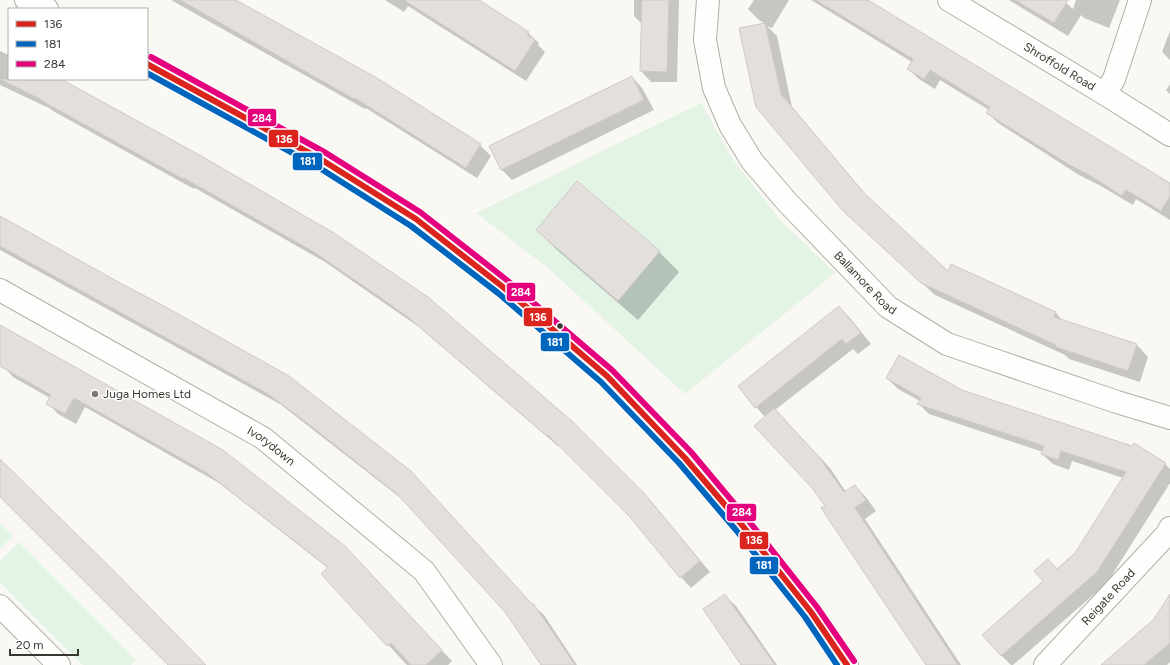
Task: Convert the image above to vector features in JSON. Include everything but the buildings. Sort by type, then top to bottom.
[{"type":"street","points":[[26,0],[45,8]]},
{"type":"street","name":"Ballamore Road","points":[[708,0],[706,40],[714,88],[730,125],[752,161],[787,202],[888,307],[947,344],[1170,418]]},
{"type":"street","name":"Shroffold Road","points":[[949,0],[1170,135]]},
{"type":"street","points":[[1105,94],[1114,79],[1140,0]]},
{"type":"street","points":[[148,65],[322,160],[416,219],[503,286],[607,376],[685,458],[742,525],[811,612],[847,665]]},
{"type":"street","name":"Ivorydown","points":[[0,290],[263,438],[424,571],[492,665]]},
{"type":"street","name":"Reigate Road","points":[[1045,665],[1167,534],[1170,528]]},
{"type":"street","points":[[0,606],[60,665]]},
{"type":"green space","points":[[701,103],[732,158],[780,220],[835,273],[685,394],[547,267],[476,213]],"holes":[[[578,181],[660,251],[618,300],[536,231]]]},
{"type":"green space","points":[[0,523],[13,536],[0,549]]},
{"type":"green space","points":[[19,542],[136,660],[131,665],[83,665],[0,582],[0,561]]},
{"type":"transit line","name":"284","points":[[151,57],[326,153],[420,212],[508,281],[612,370],[691,452],[748,520],[817,607],[854,661]]},
{"type":"transit line","name":"136","points":[[148,65],[322,160],[416,219],[503,287],[607,376],[685,458],[742,525],[811,612],[847,665]]},
{"type":"transit line","name":"181","points":[[148,74],[318,167],[411,226],[498,293],[601,382],[679,463],[736,530],[805,617],[837,665]]},
{"type":"place","name":"Juga Homes Ltd","points":[[95,394]]}]
